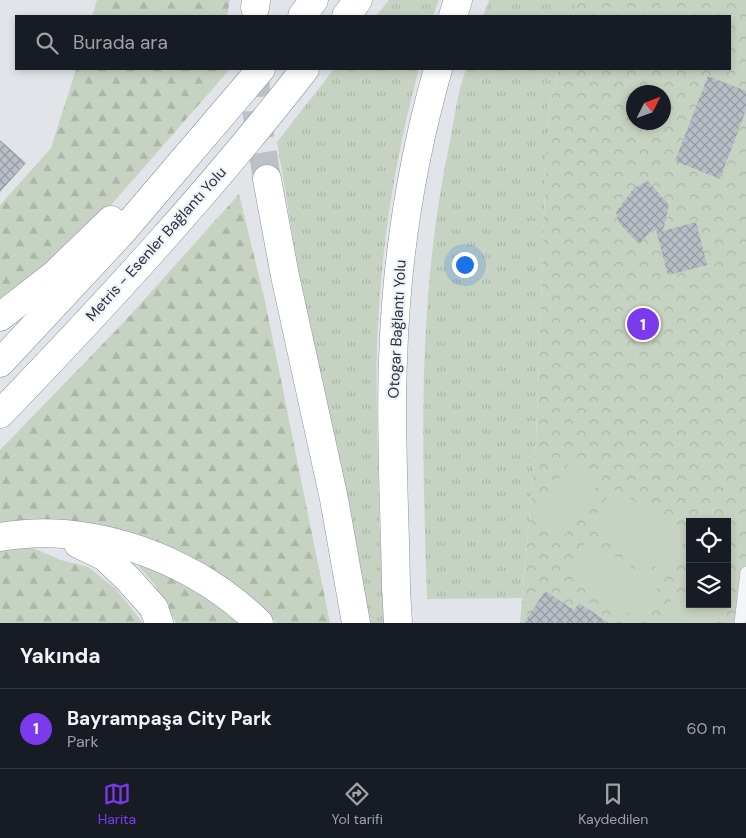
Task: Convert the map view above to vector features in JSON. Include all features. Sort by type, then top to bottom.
[{"type":"highway","points":[[303,15],[314,0]]},
{"type":"highway","points":[[347,15],[358,0]]},
{"type":"highway","points":[[453,15],[458,0]]},
{"type":"highway","points":[[0,363],[60,300],[172,174],[260,70]]},
{"type":"highway","name":"Metris - Esenler Bağlantı Yolu","points":[[0,414],[134,270],[232,158],[304,70]]},
{"type":"highway","name":"Otogar Bağlantı Yolu","points":[[398,623],[393,361],[405,214],[422,125],[438,70]]},
{"type":"highway","points":[[0,317],[54,274],[118,214],[172,174]]},
{"type":"highway","points":[[267,179],[285,276],[334,499],[356,623]]},
{"type":"highway","points":[[0,537],[49,533],[78,536],[125,546],[157,556],[183,568],[216,588],[259,623]]},
{"type":"highway","points":[[49,533],[105,557],[154,608],[159,623]]},
{"type":"lane","points":[[740,623],[746,572]]},
{"type":"green space","points":[[97,0],[230,0],[227,15],[92,15]]},
{"type":"green space","points":[[389,0],[439,0],[433,15],[377,15]]},
{"type":"green space","points":[[489,0],[578,0],[573,15],[483,15]]},
{"type":"green space","points":[[578,0],[746,0],[746,623],[520,623],[536,443],[548,109],[559,70],[731,70],[731,15],[573,15]]},
{"type":"green space","points":[[76,70],[229,70],[97,221],[0,307],[0,205],[51,148]]},
{"type":"green space","points":[[333,70],[419,70],[398,157],[388,218],[381,278],[378,328],[379,524],[388,623],[370,623],[305,311],[277,142]]},
{"type":"green space","points":[[466,70],[559,70],[548,109],[536,443],[522,598],[427,599],[423,428],[427,316],[431,260],[439,203],[460,88]]},
{"type":"green space","points":[[239,194],[265,301],[330,623],[277,623],[245,595],[168,548],[131,533],[104,526],[0,528],[0,450],[125,321]]},
{"type":"green space","points":[[572,458],[602,477],[566,535],[536,516]]},
{"type":"green space","points":[[612,488],[686,531],[686,538],[666,573],[589,528]]},
{"type":"green space","points":[[587,539],[660,585],[638,619],[565,573]]},
{"type":"green space","points":[[0,547],[31,547],[61,560],[88,567],[116,589],[143,623],[0,623]]},
{"type":"green space","points":[[136,563],[191,584],[243,623],[176,623],[155,585]]},
{"type":"green space","points":[[676,592],[686,598],[686,608],[705,608],[720,617],[717,623],[658,623]]},
{"type":"building","points":[[708,76],[746,91],[746,110],[720,179],[675,161]]},
{"type":"building","points":[[0,140],[26,163],[0,192]]},
{"type":"building","points":[[648,181],[669,205],[663,231],[696,222],[707,265],[668,275],[655,227],[639,244],[619,223],[616,212],[634,188]]},
{"type":"building","points":[[545,591],[574,610],[579,603],[609,623],[524,623]]},
{"type":"tunnel","points":[[255,70],[257,116],[267,179]]},
{"type":"place","name":"Bayrampaşa City Park","points":[[643,324]]}]
